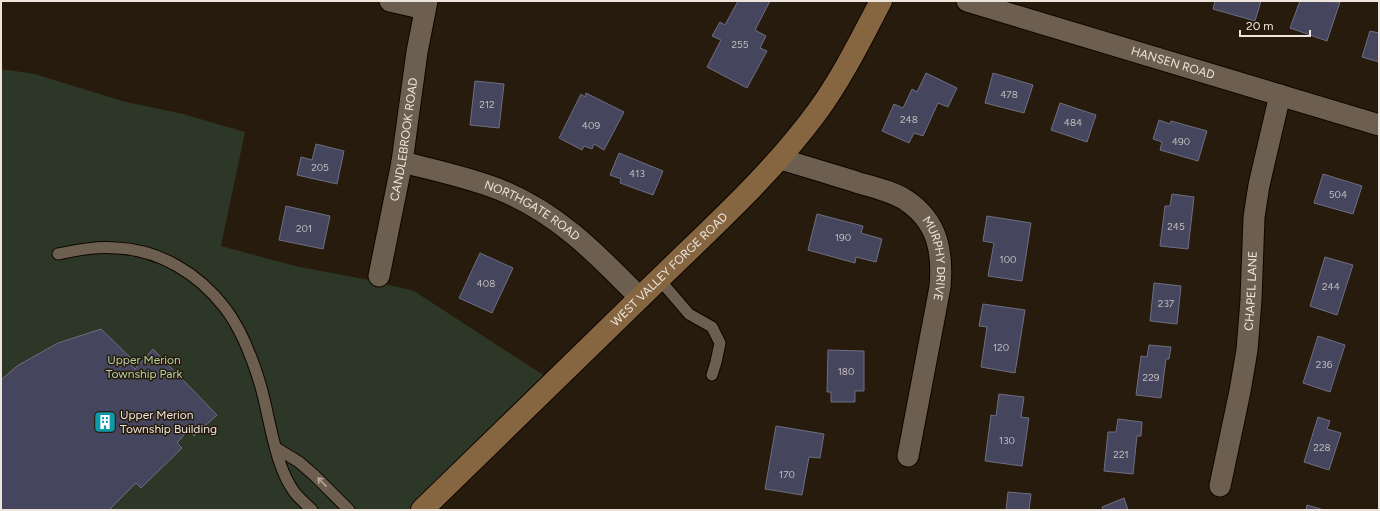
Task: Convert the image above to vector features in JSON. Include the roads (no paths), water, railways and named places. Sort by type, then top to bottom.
[{"type":"main road","name":"WEST VALLEY FORGE ROAD","points":[[422,510],[640,298],[780,159],[799,137],[833,89],[880,1]]},
{"type":"street","points":[[390,1],[426,5]]},
{"type":"street","name":"HANSEN ROAD","points":[[967,1],[1379,125]]},
{"type":"street","name":"CANDLEBROOK ROAD","points":[[378,276],[402,162],[417,52],[426,5]]},
{"type":"street","name":"CHAPEL LANE","points":[[1220,486],[1247,350],[1251,300],[1254,217],[1259,185],[1280,95]]},
{"type":"street","name":"MURPHY DRIVE","points":[[780,159],[888,192],[907,200],[919,210],[929,223],[937,239],[941,255],[942,271],[940,287],[908,456]]},
{"type":"street","name":"NORTHGATE ROAD","points":[[402,162],[471,179],[500,190],[530,205],[559,222],[582,240],[606,262],[640,298]]},
{"type":"lane","points":[[58,254],[86,248],[117,248],[136,250],[157,256],[179,267],[197,279],[212,292],[226,308],[239,330],[261,386],[276,448],[285,475],[295,493],[312,510]]},
{"type":"lane","points":[[659,279],[688,314],[712,327],[720,343],[712,375]]},
{"type":"lane","points":[[276,448],[299,462],[314,474],[349,510]]},
{"type":"place","name":"Upper Merion Township Building","points":[[105,422]]},
{"type":"park label","name":"Upper Merion Township Park","points":[[144,367]]}]
